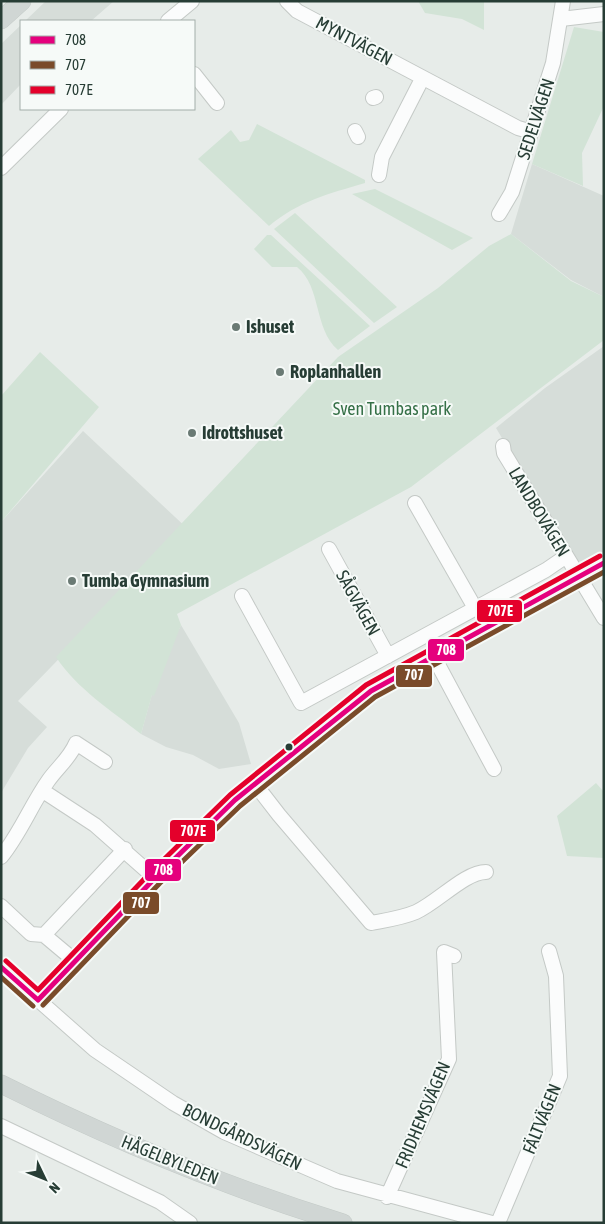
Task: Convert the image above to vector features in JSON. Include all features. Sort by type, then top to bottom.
[{"type":"main road","points":[[1,20],[22,1]]},
{"type":"main road","name":"HÅGELBYLEDEN","points":[[1,1084],[153,1155],[282,1204],[343,1223]]},
{"type":"main road","name":"HÅGELBYLEDEN","points":[[1,1097],[150,1163],[314,1223]]},
{"type":"street","points":[[169,20],[192,1]]},
{"type":"street","name":"MYNTVÄGEN","points":[[287,1],[297,12],[422,79],[518,128],[532,132]]},
{"type":"street","name":"SEDELVÄGEN","points":[[499,214],[512,192],[554,63],[562,1]]},
{"type":"street","points":[[560,19],[604,14]]},
{"type":"street","points":[[195,75],[217,103]]},
{"type":"street","points":[[379,174],[382,157],[422,79]]},
{"type":"street","points":[[1,168],[61,110]]},
{"type":"street","name":"LANDBOVÄGEN","points":[[503,446],[504,452],[565,557],[604,618]]},
{"type":"street","points":[[415,503],[475,608]]},
{"type":"street","name":"SÅGVÄGEN","points":[[329,549],[388,656]]},
{"type":"street","points":[[242,596],[301,703],[546,570],[565,557]]},
{"type":"street","points":[[38,1000],[155,878],[235,800],[371,691],[604,563]]},
{"type":"street","points":[[434,657],[494,769]]},
{"type":"street","points":[[1,857],[11,846],[47,782],[73,750],[76,743],[105,762]]},
{"type":"street","points":[[255,784],[371,923],[399,919],[434,902],[476,872],[486,872]]},
{"type":"street","points":[[43,791],[95,826],[125,850],[155,878]]},
{"type":"street","points":[[44,935],[125,850]]},
{"type":"street","points":[[1,906],[30,934],[44,935],[75,961]]},
{"type":"street","name":"FÄLTVÄGEN","points":[[498,1223],[560,1076],[556,976],[549,951]]},
{"type":"street","name":"FRIDHEMSVÄGEN","points":[[387,1196],[449,1059],[444,952],[454,956]]},
{"type":"street","name":"BONDGÅRDSVÄGEN","points":[[1,967],[95,1050],[173,1103],[224,1132],[337,1181],[492,1223]]},
{"type":"street","points":[[1,1126],[160,1202],[190,1223]]},
{"type":"shaded area","points":[[46,1],[114,1],[92,20],[26,20]]},
{"type":"shaded area","points":[[20,26],[20,85],[1,105],[1,44]]},
{"type":"shaded area","points":[[532,164],[604,196],[604,297],[571,280],[511,234]]},
{"type":"shaded area","points":[[604,346],[604,552],[585,563],[575,560],[496,428],[545,388]]},
{"type":"shaded area","name":"Tumba Gymnasium","points":[[83,431],[190,531],[85,632],[18,701],[47,727],[28,748],[1,793],[1,522]]},
{"type":"shaded area","points":[[181,625],[239,723],[251,764],[219,769],[193,755],[166,747],[141,734],[157,676]]},
{"type":"green space","points":[[418,1],[484,1],[484,30],[462,19],[425,13]]},
{"type":"green space","points":[[574,27],[604,32],[604,106],[582,153],[583,186],[532,164]]},
{"type":"green space","points":[[257,124],[365,180],[365,183],[303,204],[280,217],[269,226],[198,159],[231,130],[240,142],[249,140]]},
{"type":"green space","points":[[375,189],[473,238],[452,250],[352,194]]},
{"type":"green space","points":[[295,213],[397,307],[374,323],[274,229]]},
{"type":"green space","name":"Sven Tumbas park","points":[[511,234],[571,281],[604,297],[604,340],[411,487],[177,614],[181,625],[154,696],[152,695],[141,734],[84,689],[64,669],[56,657],[338,357],[438,288],[489,246]]},
{"type":"green space","points":[[267,235],[271,235],[370,326],[338,350],[330,341],[325,331],[305,275],[297,267],[272,267],[254,249]]},
{"type":"green space","points":[[40,352],[99,407],[1,522],[1,396]]},
{"type":"green space","points":[[596,783],[604,792],[604,858],[567,856],[557,816]]},
{"type":"transit line","name":"707E","points":[[6,961],[38,990],[150,873],[230,795],[366,685],[600,556]]},
{"type":"transit line","name":"708","points":[[38,1000],[155,878],[235,800],[371,691],[604,563]]},
{"type":"transit line","name":"707","points":[[43,1005],[160,883],[240,806],[375,697],[604,572]]},
{"type":"transit line","name":"708","points":[[1,967],[38,1000]]},
{"type":"transit line","name":"707","points":[[1,977],[33,1006]]},
{"type":"place","name":"Ishuset","points":[[236,327]]},
{"type":"place","name":"Roplanhallen","points":[[280,372]]},
{"type":"place","name":"Idrottshuset","points":[[192,433]]},
{"type":"place","name":"Tumba Gymnasium","points":[[72,581]]}]
